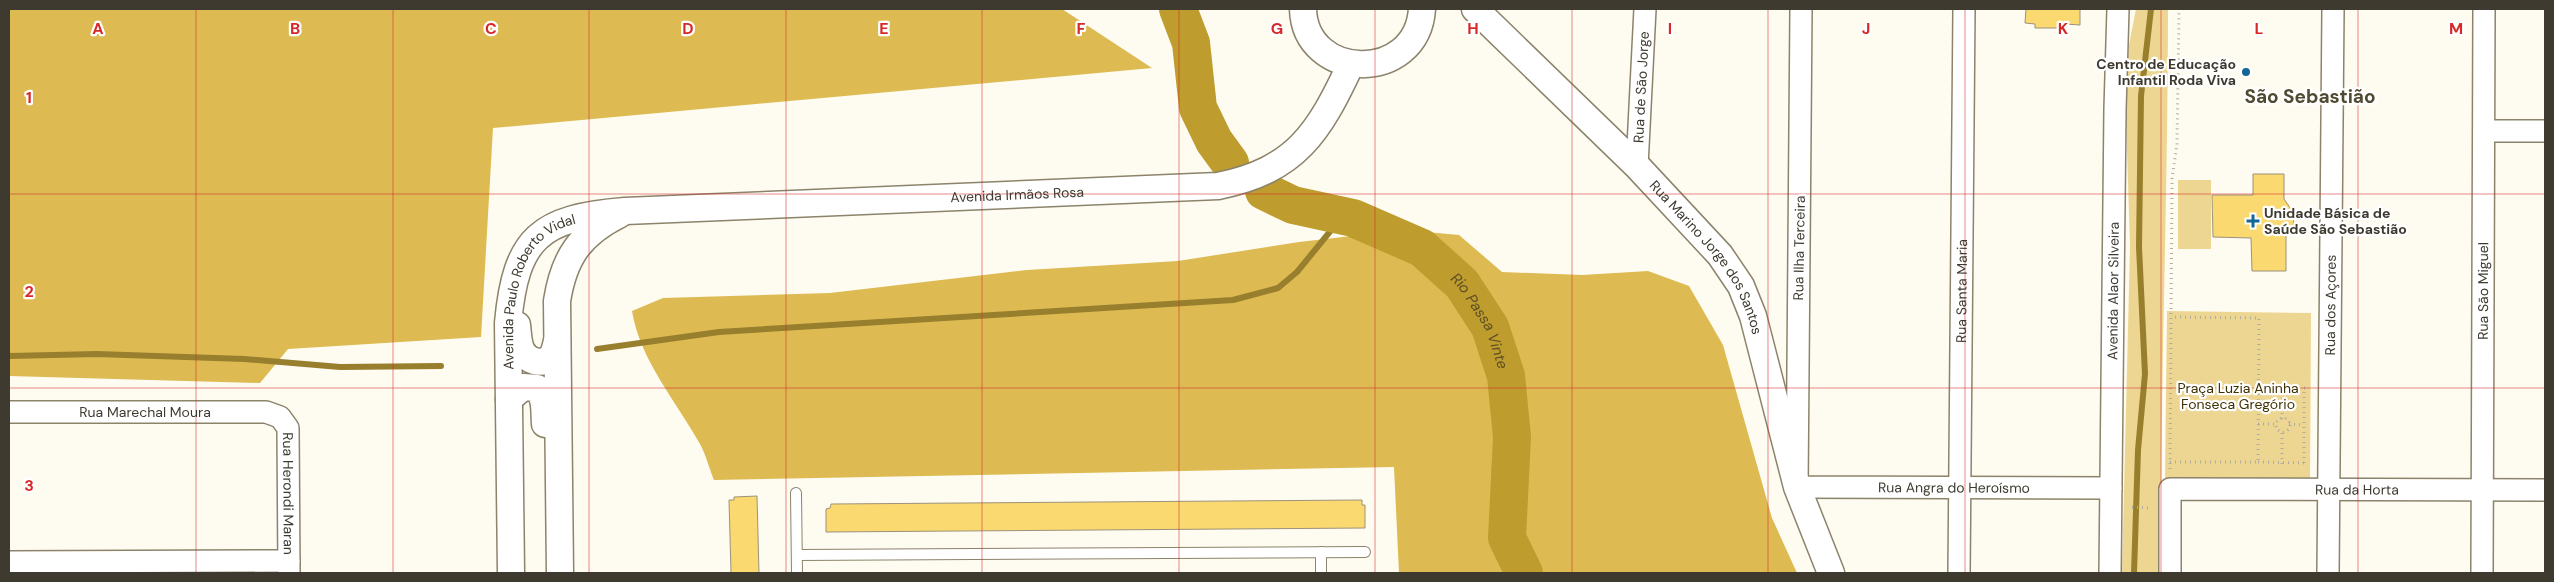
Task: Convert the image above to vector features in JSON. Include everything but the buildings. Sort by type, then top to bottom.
[{"type":"street","points":[[1303,9],[1306,25],[1319,46],[1328,54],[1351,64],[1375,64],[1397,54],[1414,37],[1419,26],[1422,9]]},
{"type":"street","name":"Rua Marino Jorge dos Santos","points":[[1475,9],[1637,166],[1720,255],[1741,286],[1753,316],[1797,487],[1831,573]]},
{"type":"street","name":"Rua de São Jorge","points":[[1637,166],[1645,9]]},
{"type":"street","name":"Rua Ilha Terceira","points":[[1797,487],[1801,9]]},
{"type":"street","name":"Rua Santa Maria","points":[[1959,573],[1964,9]]},
{"type":"street","name":"Avenida Alaor Silveira","points":[[2110,573],[2115,109],[2118,9]]},
{"type":"street","name":"Rua dos Açores","points":[[2328,573],[2333,9]]},
{"type":"street","name":"Rua São Miguel","points":[[2482,573],[2484,9]]},
{"type":"street","name":"Avenida Irmãos Rosa","points":[[625,211],[1218,186],[1256,176],[1273,167],[1303,144],[1326,115],[1351,64]]},
{"type":"street","points":[[2484,131],[2545,131]]},
{"type":"street","name":"Avenida Paulo Roberto Vidal","points":[[511,573],[508,323],[516,277],[527,252],[545,230],[563,221],[585,214],[625,211]]},
{"type":"street","name":"Avenida Paulo Roberto Vidal","points":[[560,573],[557,301],[564,272],[570,258],[584,238],[597,226],[625,211]]},
{"type":"street","points":[[516,277],[517,326],[522,351],[528,359],[544,361],[552,356],[558,341]]},
{"type":"street","points":[[509,399],[523,387],[537,388],[542,393],[546,456],[559,490]]},
{"type":"street","name":"Rua Marechal Moura","points":[[9,412],[266,412],[280,417]]},
{"type":"street","name":"Rua Herondi Maran","points":[[280,417],[288,428],[289,567]]},
{"type":"street","name":"Rua Angra do Heroísmo","points":[[1797,487],[1960,487],[2111,498]]},
{"type":"street","name":"Rua da Horta","points":[[2170,499],[2282,490],[2545,490]]},
{"type":"street","points":[[2170,499],[2170,573]]},
{"type":"street","points":[[9,562],[289,567]]},
{"type":"lane","points":[[796,493],[797,573]]},
{"type":"lane","points":[[1321,552],[1321,573]]},
{"type":"lane","points":[[797,555],[1365,552]]},
{"type":"path","points":[[2111,498],[2170,499],[2172,179],[2177,144],[2179,9]]},
{"type":"path","points":[[2171,317],[2259,318],[2258,462]]},
{"type":"path","points":[[2259,388],[2330,388]]},
{"type":"path","points":[[2258,424],[2276,424],[2282,418],[2282,388]]},
{"type":"path","points":[[2304,388],[2304,463]]},
{"type":"path","points":[[2282,418],[2289,424],[2288,429],[2282,432]]},
{"type":"path","points":[[2276,424],[2278,430],[2282,432]]},
{"type":"path","points":[[2282,432],[2282,490]]},
{"type":"path","points":[[2170,462],[2329,463]]},
{"type":"green space","points":[[2136,9],[2168,9],[2161,573],[2122,573],[2130,246],[2125,87],[2129,45]]},
{"type":"green space","points":[[2178,180],[2211,180],[2211,249],[2178,249]]},
{"type":"green space","name":"Praça Luzia Aninha Fonseca Gregório","points":[[2167,311],[2311,313],[2310,481],[2165,480]]},
{"type":"shaded area","points":[[9,9],[1062,9],[1152,68],[493,128],[481,337],[288,349],[260,383],[9,376]]},
{"type":"shaded area","points":[[1404,230],[1459,235],[1502,272],[1582,275],[1648,271],[1689,286],[1723,345],[1772,518],[1797,573],[1399,573],[1394,467],[714,480],[700,444],[651,363],[636,329],[632,311],[663,298],[830,293],[1027,270],[1178,261],[1299,242]]},
{"type":"waterway","name":"Rio Passa Vinte","points":[[1178,9],[1191,43],[1198,108],[1214,141],[1230,163]]},
{"type":"waterway","points":[[2134,573],[2138,450],[2145,374],[2139,247],[2141,96],[2151,9]]},
{"type":"waterway","name":"Rio Passa Vinte","points":[[1264,191],[1293,205],[1353,218],[1422,248],[1462,284],[1490,327],[1506,376],[1512,437],[1507,538],[1524,573]]},
{"type":"waterway","points":[[597,349],[719,332],[1233,300],[1278,288],[1297,272],[1337,223],[1353,218]]},
{"type":"waterway","points":[[9,356],[97,354],[244,359],[340,367],[441,366]]},
{"type":"place","name":"Centro de Educação Infantil Roda Viva","points":[[2246,72]]},
{"type":"place","name":"Unidade Básica de Saúde São Sebastião","points":[[2253,221]]},
{"type":"district","name":"São Sebastião","points":[[2310,96]]}]
